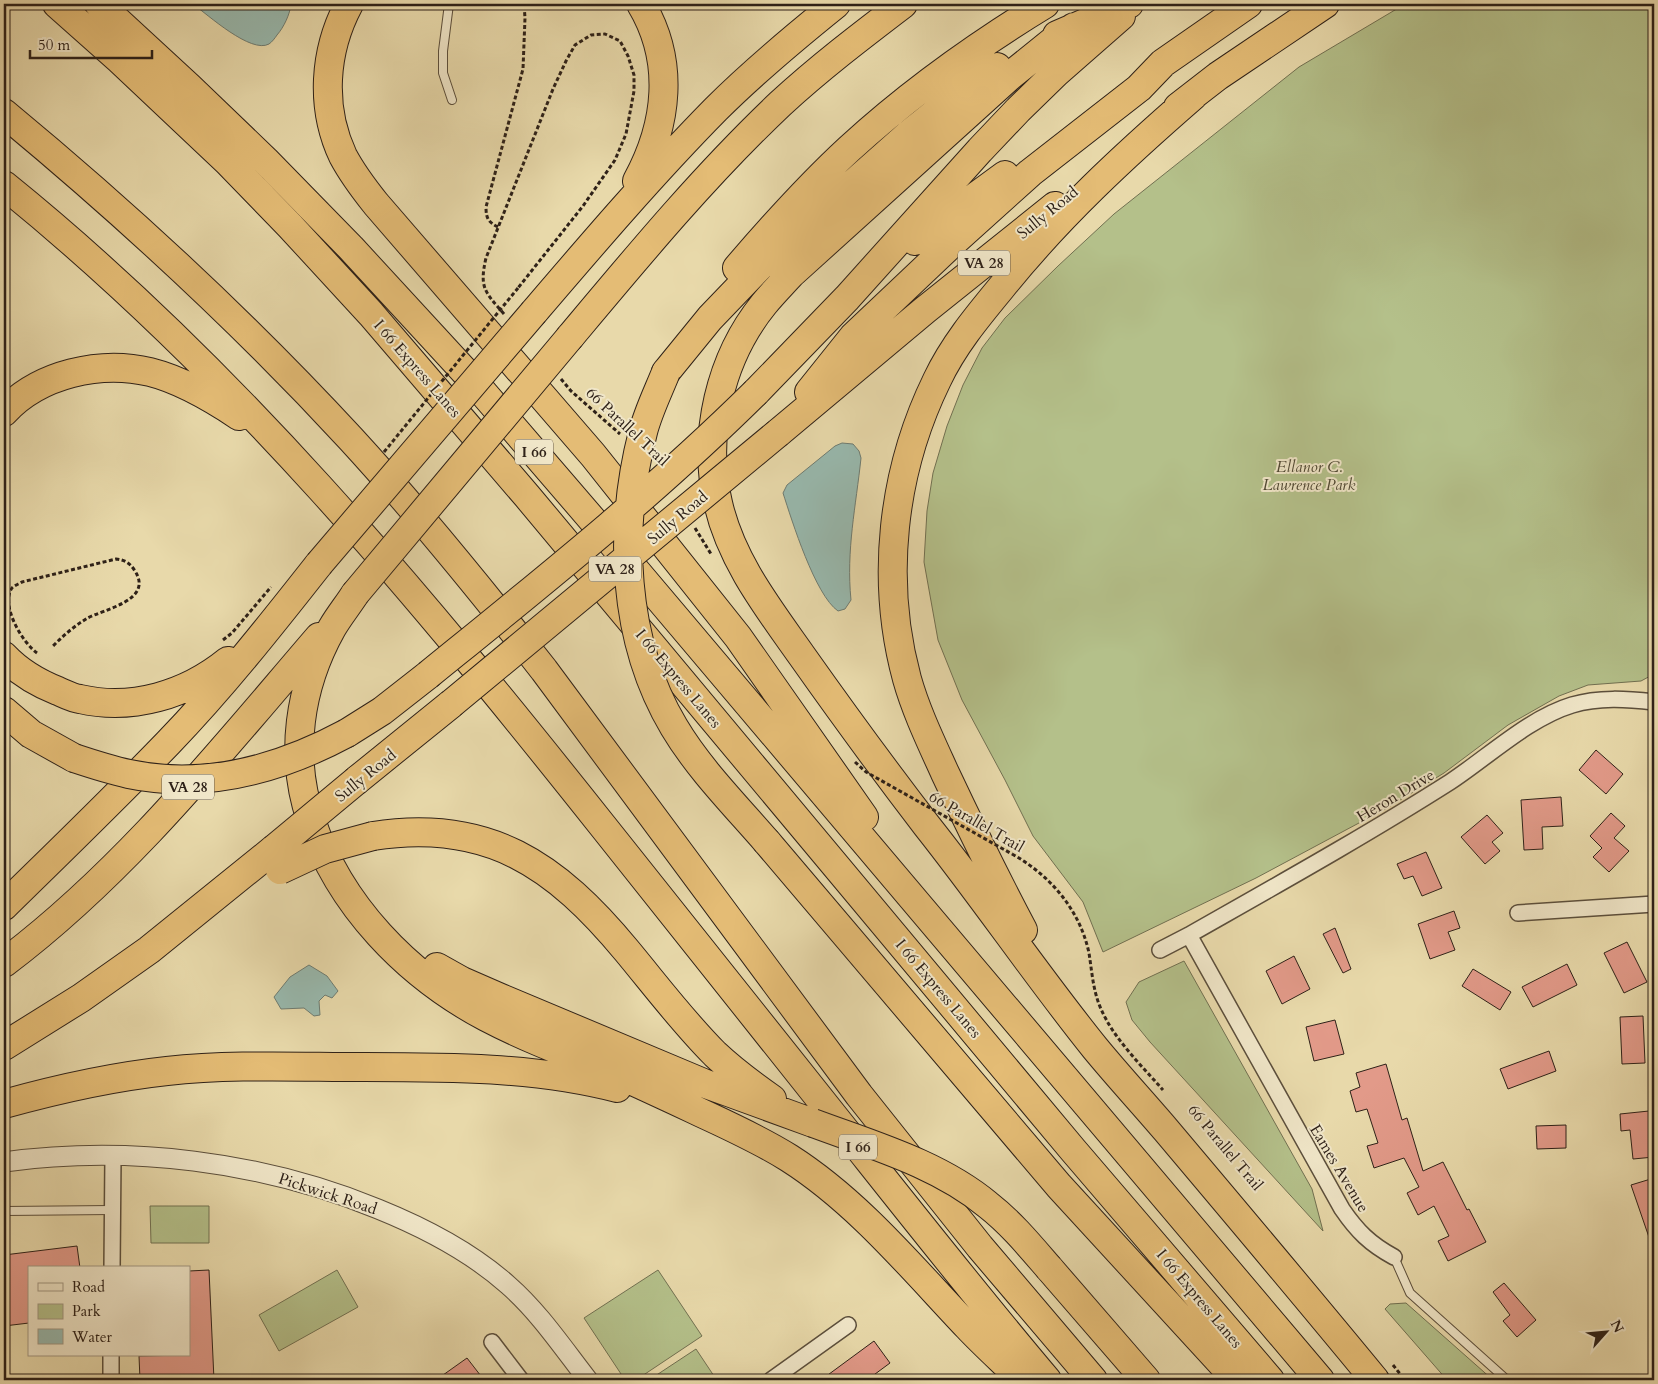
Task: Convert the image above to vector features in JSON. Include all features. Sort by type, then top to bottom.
[{"type":"highway","name":"I 66 Express Lanes","points":[[57,4],[120,60],[227,161],[366,308],[527,496],[1073,1150],[1270,1380]]},
{"type":"highway","name":"I 66","points":[[99,4],[265,160],[352,248],[467,374],[1320,1380]]},
{"type":"highway","points":[[349,4],[340,20],[332,44],[327,88],[330,115],[337,139],[354,174],[376,204],[594,455],[738,637],[852,799],[938,929]]},
{"type":"highway","points":[[612,221],[644,168],[656,141],[662,113],[664,85],[661,58],[653,30],[641,4]]},
{"type":"highway","points":[[4,906],[168,742],[217,688],[612,221],[717,108],[762,65],[836,4]]},
{"type":"highway","name":"VA 28","points":[[4,963],[52,924],[155,824],[356,594],[656,234],[729,156],[780,105],[833,58],[903,4]]},
{"type":"highway","points":[[1045,4],[959,60],[923,87],[869,131],[818,178],[730,276],[690,332],[666,372],[643,430],[632,486],[630,520],[630,574],[633,612],[637,634],[656,691],[674,728],[702,766],[1058,1186],[1237,1380]]},
{"type":"highway","points":[[666,372],[710,318],[759,267],[908,135],[958,94],[1003,72],[1074,27],[1129,4]]},
{"type":"highway","points":[[4,712],[31,734],[74,758],[112,770],[148,777],[206,778],[233,775],[260,769],[298,756],[347,733],[382,711],[428,675],[686,460],[756,392],[847,298],[1018,110],[1085,47],[1136,4]]},
{"type":"highway","points":[[847,298],[918,237],[1058,139],[1133,82],[1248,4]]},
{"type":"highway","name":"Sully Road","points":[[4,1046],[88,993],[277,860],[357,780],[925,310],[1193,96],[1243,58],[1325,4]]},
{"type":"highway","points":[[778,433],[832,362],[854,337],[902,290],[1030,173],[1139,88],[1162,63]]},
{"type":"highway","points":[[1003,72],[791,274],[763,305],[735,350],[720,392],[712,450],[713,480],[721,514],[737,556],[772,613],[838,708],[1094,1047],[1156,1119],[1384,1373]]},
{"type":"highway","points":[[1115,1072],[1100,1041],[1024,933],[961,806],[919,715],[907,681],[895,622],[892,568],[893,542],[900,492],[910,449],[937,379],[957,345],[1017,268],[1063,216],[1094,184],[1193,96]]},
{"type":"highway","points":[[4,113],[77,174],[161,249],[291,377],[352,441],[455,559],[578,714],[859,1095],[975,1240],[1093,1380]]},
{"type":"highway","points":[[4,128],[77,174]]},
{"type":"highway","name":"I 66","points":[[4,185],[88,257],[229,391],[292,457],[394,570],[490,685],[914,1217],[1047,1380]]},
{"type":"highway","points":[[4,412],[22,396],[38,386],[67,374],[111,368],[150,372],[186,385],[221,404],[256,427],[292,457]]},
{"type":"highway","points":[[356,594],[333,626],[315,662],[303,700],[299,741],[301,781],[309,815],[325,855],[350,897],[373,927],[404,958],[445,991],[485,1016],[506,1027],[641,1084],[768,1146],[791,1160],[820,1181],[884,1238],[968,1327],[1022,1380]]},
{"type":"highway","points":[[4,656],[12,665],[40,684],[79,699],[114,704],[139,702],[169,695],[196,683],[249,644],[277,617]]},
{"type":"highway","points":[[277,860],[311,854],[373,836],[415,832],[436,832],[475,838],[508,850],[550,874],[589,908],[746,1090]]},
{"type":"highway","points":[[325,855],[350,890],[383,924],[413,950],[443,971],[501,998],[746,1090],[781,1105],[813,1123],[925,1166],[968,1190],[988,1205],[1008,1224],[1049,1268],[1146,1380]]},
{"type":"highway","points":[[889,928],[1013,1053],[1291,1380]]},
{"type":"highway","points":[[4,1104],[77,1085],[169,1071],[262,1067],[405,1067],[502,1070],[544,1074],[610,1086],[696,1110]]},
{"type":"street","name":"Heron Drive","points":[[1160,950],[1189,935],[1452,781],[1534,723],[1552,713],[1572,705],[1594,700],[1627,699],[1654,702]]},
{"type":"street","points":[[1518,913],[1654,904]]},
{"type":"street","name":"Eames Avenue","points":[[1189,935],[1342,1209],[1367,1240],[1378,1249],[1394,1257]]},
{"type":"street","points":[[112,1266],[113,1156]]},
{"type":"street","name":"Pickwick Road","points":[[4,1162],[58,1157],[113,1156],[174,1159],[250,1170],[327,1190],[400,1218],[456,1247],[485,1266],[509,1286],[538,1316],[588,1380]]},
{"type":"street","points":[[771,1380],[848,1325]]},
{"type":"street","points":[[492,1342],[521,1380]]},
{"type":"street","points":[[111,1356],[111,1380]]},
{"type":"lane","points":[[449,4],[442,51],[443,73],[452,100]]},
{"type":"lane","points":[[4,1211],[112,1210]]},
{"type":"lane","name":"Eames Avenue","points":[[1394,1257],[1410,1293],[1507,1380]]},
{"type":"path","points":[[498,227],[489,222],[486,216],[486,207],[523,69],[524,4]]},
{"type":"path","points":[[380,456],[518,288],[584,206],[615,160],[626,134],[634,91],[634,75],[628,56],[620,41],[605,34],[591,35],[575,45],[566,61],[498,227],[483,271],[483,287],[508,318]]},
{"type":"path","name":"66 Parallel Trail","points":[[559,376],[571,391],[623,436]]},
{"type":"path","points":[[694,525],[713,558]]},
{"type":"path","points":[[41,657],[26,645],[14,630],[5,607],[6,597],[11,588],[22,582],[116,560],[123,560],[130,564],[139,580],[135,594],[128,600],[87,618],[66,632],[53,646]]},
{"type":"path","points":[[218,644],[232,633],[273,585]]},
{"type":"path","name":"66 Parallel Trail","points":[[850,756],[866,772],[1012,854],[1042,874],[1058,890],[1070,907],[1084,938],[1100,1006],[1107,1023],[1167,1096]]},
{"type":"path","points":[[1384,1373],[1405,1380]]},
{"type":"green space","name":"Ellanor C. Lawrence Park","points":[[1405,4],[1654,4],[1654,674],[1641,681],[1588,685],[1559,696],[1508,725],[1444,773],[1387,808],[1256,878],[1103,952],[1083,902],[1033,836],[962,700],[938,640],[924,562],[927,511],[933,473],[947,426],[963,385],[982,348],[1005,318],[1114,214],[1299,67]]},
{"type":"green space","points":[[1184,961],[1312,1189],[1323,1231],[1132,1020],[1126,1002],[1139,982]]},
{"type":"green space","points":[[150,1206],[209,1206],[209,1243],[151,1243]]},
{"type":"green space","points":[[337,1270],[358,1307],[279,1351],[259,1315]]},
{"type":"green space","points":[[658,1270],[702,1336],[636,1380],[625,1380],[584,1318]]},
{"type":"green space","points":[[1406,1303],[1493,1380],[1447,1380],[1385,1309],[1390,1304]]},
{"type":"green space","points":[[696,1349],[716,1379],[649,1380]]},
{"type":"water","points":[[193,4],[291,4],[288,16],[280,32],[269,44],[261,46],[241,39]]},
{"type":"water","points":[[842,443],[853,444],[859,451],[861,458],[852,528],[850,563],[851,600],[845,609],[838,611],[829,602],[813,574],[798,538],[783,493],[787,485],[835,446]]},
{"type":"water","points":[[309,965],[327,976],[338,991],[332,998],[325,995],[319,1001],[320,1015],[314,1016],[304,1008],[281,1009],[274,997],[290,977]]},
{"type":"building","points":[[1596,750],[1623,774],[1606,794],[1579,770]]},
{"type":"building","points":[[1561,797],[1563,826],[1542,827],[1543,849],[1524,850],[1521,800]]},
{"type":"building","points":[[1611,813],[1625,826],[1614,838],[1629,851],[1609,872],[1593,857],[1602,848],[1590,836]]},
{"type":"building","points":[[1487,815],[1503,833],[1492,842],[1500,851],[1485,864],[1461,837]]},
{"type":"building","points":[[1426,852],[1442,888],[1422,896],[1413,876],[1404,879],[1397,864]]},
{"type":"building","points":[[1454,911],[1460,928],[1448,932],[1455,950],[1430,959],[1418,924]]},
{"type":"building","points":[[1335,928],[1351,969],[1343,973],[1323,934]]},
{"type":"building","points":[[1627,942],[1647,982],[1624,993],[1604,953]]},
{"type":"building","points":[[1294,956],[1310,989],[1282,1004],[1266,971]]},
{"type":"building","points":[[1567,964],[1577,985],[1533,1007],[1522,987]]},
{"type":"building","points":[[1473,969],[1511,992],[1500,1010],[1462,986]]},
{"type":"building","points":[[1643,1016],[1645,1063],[1622,1064],[1620,1017]]},
{"type":"building","points":[[1335,1020],[1344,1054],[1314,1061],[1306,1027]]},
{"type":"building","points":[[1549,1051],[1556,1071],[1508,1089],[1500,1069]]},
{"type":"building","points":[[1386,1064],[1402,1120],[1407,1118],[1423,1171],[1443,1162],[1467,1210],[1469,1209],[1486,1242],[1448,1261],[1438,1241],[1449,1236],[1434,1206],[1418,1215],[1407,1193],[1419,1187],[1404,1158],[1374,1168],[1367,1146],[1378,1143],[1367,1109],[1356,1112],[1350,1091],[1360,1087],[1356,1073]]},
{"type":"building","points":[[1649,1111],[1654,1157],[1633,1159],[1630,1130],[1621,1131],[1620,1114]]},
{"type":"building","points":[[1566,1125],[1566,1148],[1537,1149],[1536,1126]]},
{"type":"building","points":[[1654,1178],[1654,1246],[1652,1246],[1631,1185]]},
{"type":"building","points":[[77,1246],[80,1266],[28,1266],[28,1323],[4,1326],[4,1255]]},
{"type":"building","points":[[209,1270],[214,1380],[140,1380],[139,1356],[190,1356],[190,1271]]},
{"type":"building","points":[[1504,1283],[1536,1320],[1517,1337],[1503,1321],[1510,1315],[1493,1292]]},
{"type":"building","points":[[874,1341],[890,1363],[867,1380],[821,1380]]},
{"type":"building","points":[[467,1358],[484,1380],[436,1380]]}]
